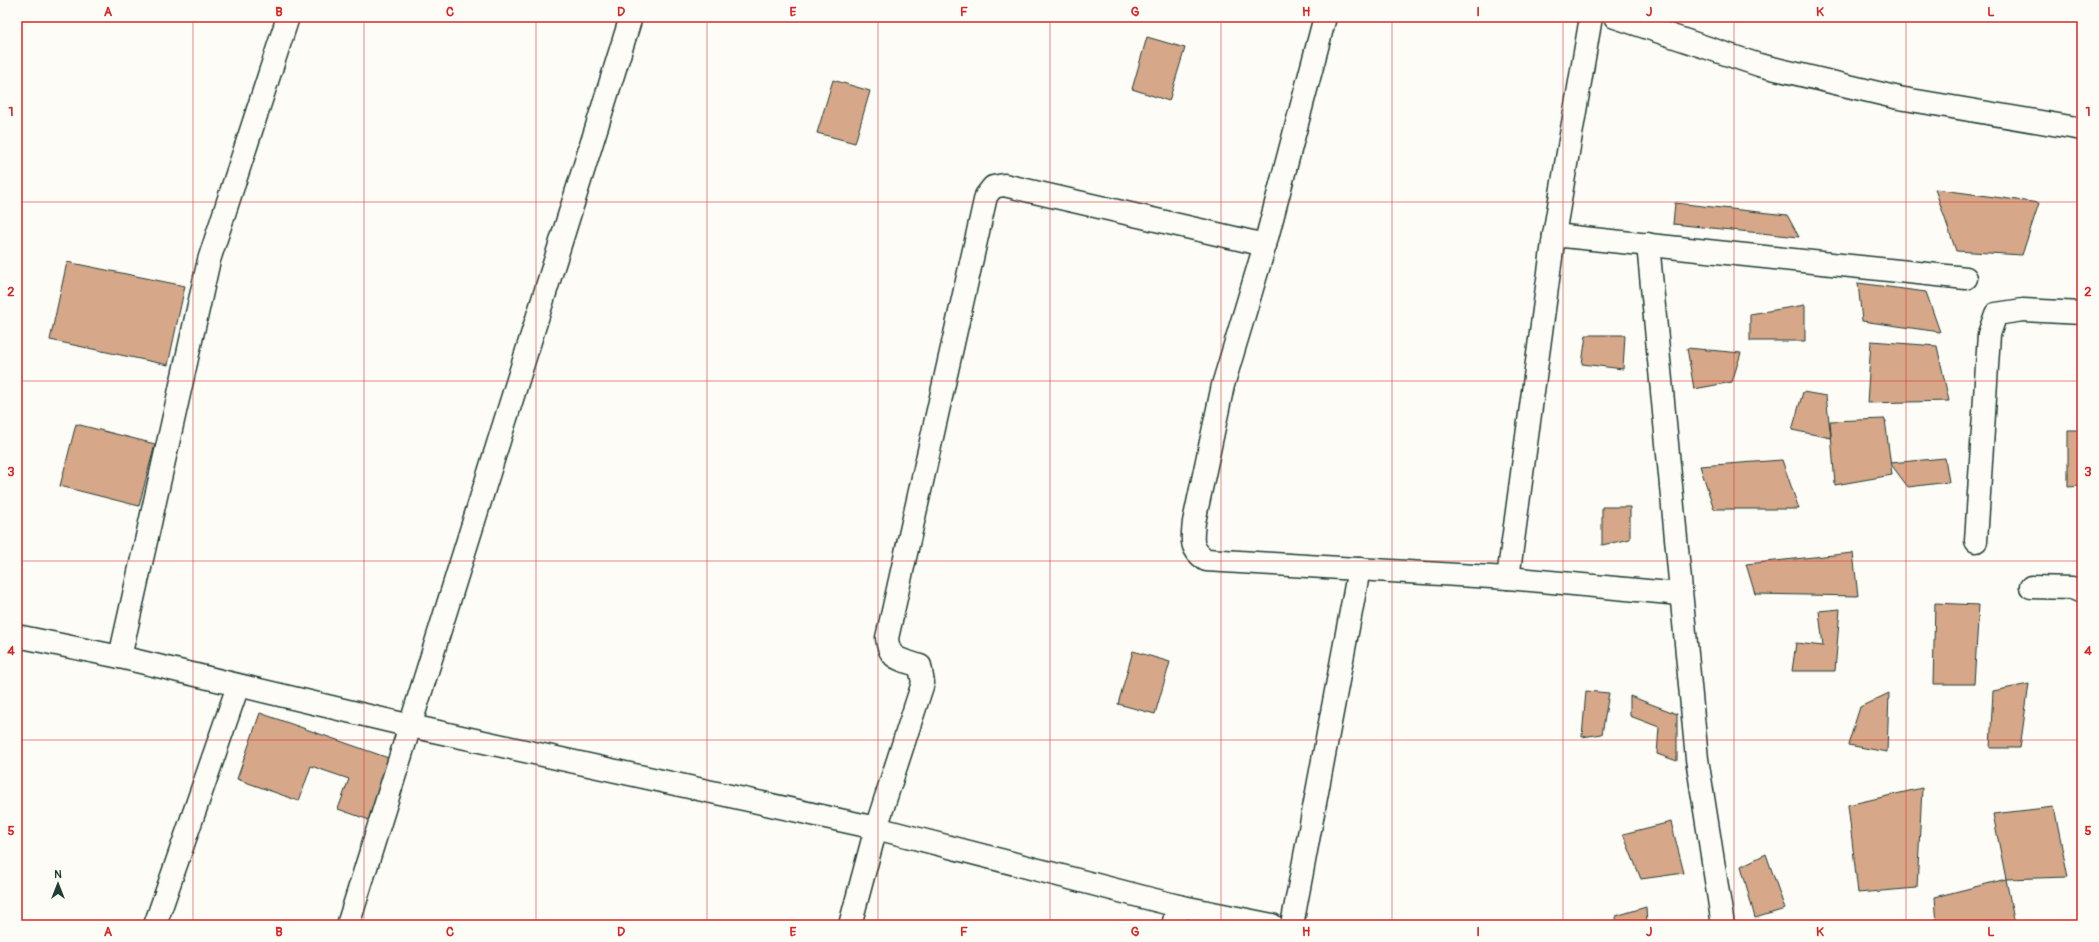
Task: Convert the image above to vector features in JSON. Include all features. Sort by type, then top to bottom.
[{"type":"street","points":[[120,657],[209,260],[288,17]]},
{"type":"street","points":[[348,925],[631,17]]},
{"type":"street","points":[[1325,17],[1265,245],[1223,385],[1194,522],[1192,541],[1196,553],[1206,560],[1508,578],[1680,594]]},
{"type":"street","points":[[1508,578],[1554,235],[1591,17]]},
{"type":"street","points":[[1614,17],[1760,65],[1899,98],[2082,129]]},
{"type":"street","points":[[850,925],[876,828],[923,683],[920,666],[893,657],[888,650],[887,638],[986,196],[993,186],[1004,185],[1265,245]]},
{"type":"street","points":[[1554,235],[1966,278]]},
{"type":"street","points":[[1648,244],[1680,594],[1697,759],[1723,925]]},
{"type":"street","points":[[1976,541],[1989,334],[1996,314],[2023,310],[2082,313]]},
{"type":"street","points":[[1292,925],[1359,569]]},
{"type":"street","points":[[2031,586],[2072,588],[2082,592]]},
{"type":"street","points":[[17,636],[120,657],[410,726],[876,828],[1176,916],[1272,925]]},
{"type":"street","points":[[155,925],[238,686]]},
{"type":"building","points":[[1147,37],[1185,48],[1169,101],[1132,89]]},
{"type":"building","points":[[833,80],[870,91],[855,143],[817,133]]},
{"type":"building","points":[[1935,189],[2039,203],[2022,255],[1956,251]]},
{"type":"building","points":[[1675,203],[1787,215],[1799,237],[1673,224]]},
{"type":"building","points":[[67,262],[185,286],[168,365],[50,340]]},
{"type":"building","points":[[1858,283],[1926,292],[1940,332],[1862,321]]},
{"type":"building","points":[[1805,305],[1805,341],[1750,341],[1750,314]]},
{"type":"building","points":[[1586,335],[1625,335],[1623,369],[1582,364]]},
{"type":"building","points":[[1871,341],[1937,346],[1949,401],[1867,403]]},
{"type":"building","points":[[1687,348],[1741,353],[1732,382],[1694,389]]},
{"type":"building","points":[[1803,392],[1826,396],[1831,438],[1792,430]]},
{"type":"building","points":[[1885,419],[1892,475],[1835,485],[1830,421]]},
{"type":"building","points":[[76,424],[155,444],[139,506],[60,486]]},
{"type":"building","points":[[2068,430],[2082,430],[2082,486],[2068,487]]},
{"type":"building","points":[[1945,458],[1949,482],[1908,487],[1890,463]]},
{"type":"building","points":[[1782,460],[1799,509],[1714,509],[1700,466]]},
{"type":"building","points":[[1602,507],[1630,507],[1630,539],[1602,545]]},
{"type":"building","points":[[1853,553],[1858,596],[1755,594],[1746,564]]},
{"type":"building","points":[[1935,603],[1979,605],[1974,684],[1933,684]]},
{"type":"building","points":[[1840,609],[1835,671],[1792,671],[1796,643],[1823,646],[1819,611]]},
{"type":"building","points":[[1133,651],[1170,662],[1155,714],[1118,704]]},
{"type":"building","points":[[2029,684],[2020,748],[1990,748],[1993,691]]},
{"type":"building","points":[[1586,691],[1609,693],[1602,734],[1582,737]]},
{"type":"building","points":[[1889,693],[1887,752],[1848,745],[1860,707]]},
{"type":"building","points":[[1630,696],[1677,714],[1677,761],[1657,754],[1659,727],[1630,716]]},
{"type":"building","points":[[260,713],[397,761],[375,822],[338,809],[349,779],[311,766],[299,801],[237,779]]},
{"type":"building","points":[[1922,788],[1917,888],[1858,893],[1848,805]]},
{"type":"building","points":[[2054,807],[2068,877],[2006,879],[1993,814]]},
{"type":"building","points":[[1671,822],[1684,873],[1641,879],[1623,834]]},
{"type":"building","points":[[1766,854],[1785,909],[1755,918],[1741,866]]},
{"type":"building","points":[[2006,879],[2015,925],[1937,925],[1935,897]]},
{"type":"building","points":[[1646,907],[1647,925],[1616,925],[1616,916]]}]
